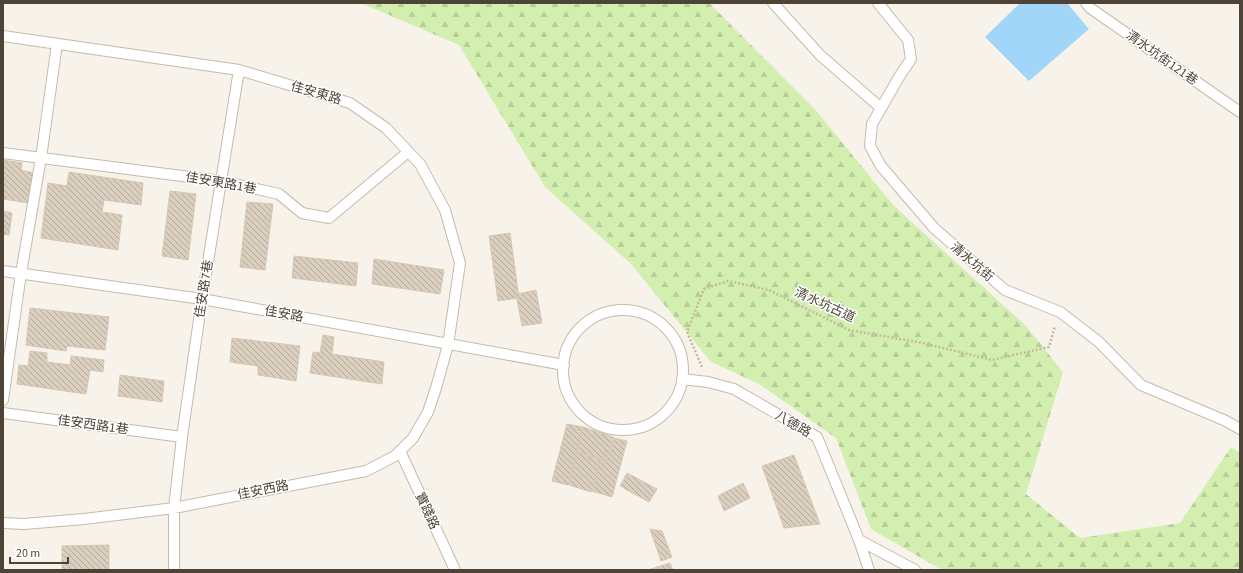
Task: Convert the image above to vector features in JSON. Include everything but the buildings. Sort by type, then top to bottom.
[{"type":"lane","points":[[773,3],[820,55],[881,108]]},
{"type":"lane","name":"清水坑街","points":[[878,3],[908,40],[912,59],[899,77],[872,124],[870,146],[881,166],[934,228],[1005,290],[1060,312],[1099,342],[1141,384],[1226,421],[1240,429]]},
{"type":"lane","name":"清水坑街121巷","points":[[1086,3],[1090,8],[1240,112]]},
{"type":"lane","name":"佳安東路","points":[[3,36],[239,70],[350,103],[386,128],[420,164],[445,210],[460,263],[448,345]]},
{"type":"lane","points":[[3,400],[21,273],[41,158],[57,44]]},
{"type":"lane","name":"佳安路7巷","points":[[174,570],[174,508],[182,437],[202,299],[239,70]]},
{"type":"lane","name":"佳安東路1巷","points":[[3,153],[221,181],[279,194],[302,213],[329,218],[408,152]]},
{"type":"lane","name":"佳安路","points":[[3,270],[202,299],[564,365]]},
{"type":"lane","points":[[617,309],[632,310],[648,314],[661,322],[672,334],[680,348],[684,363],[679,395],[671,408],[660,419],[646,427],[630,431],[614,430],[599,426],[586,418],[574,406],[567,392],[563,377],[564,365],[567,345],[576,332],[587,321],[601,313],[617,309]]},
{"type":"lane","name":"佳安西路","points":[[3,523],[32,524],[174,508],[366,471],[395,456],[413,438],[428,412],[448,345]]},
{"type":"lane","name":"八德路","points":[[682,379],[708,382],[734,389],[817,438],[859,540],[869,570]]},
{"type":"lane","name":"佳安西路1巷","points":[[3,413],[182,437]]},
{"type":"lane","name":"實踐路","points":[[400,451],[455,570]]},
{"type":"lane","points":[[859,540],[915,570]]},
{"type":"path","name":"清水坑古道","points":[[708,382],[687,332],[704,289],[728,282],[769,290],[849,330],[923,343],[992,360],[1049,347],[1056,326],[1065,316]]},
{"type":"green space","points":[[318,3],[709,3],[814,108],[894,206],[1026,326],[1063,372],[1026,494],[1080,538],[1180,523],[1231,447],[1240,453],[1240,570],[942,570],[871,529],[836,438],[759,384],[711,362],[631,264],[545,187],[459,45],[363,4]]},
{"type":"water","points":[[1020,3],[1067,3],[1089,29],[1029,81],[985,37]]}]
